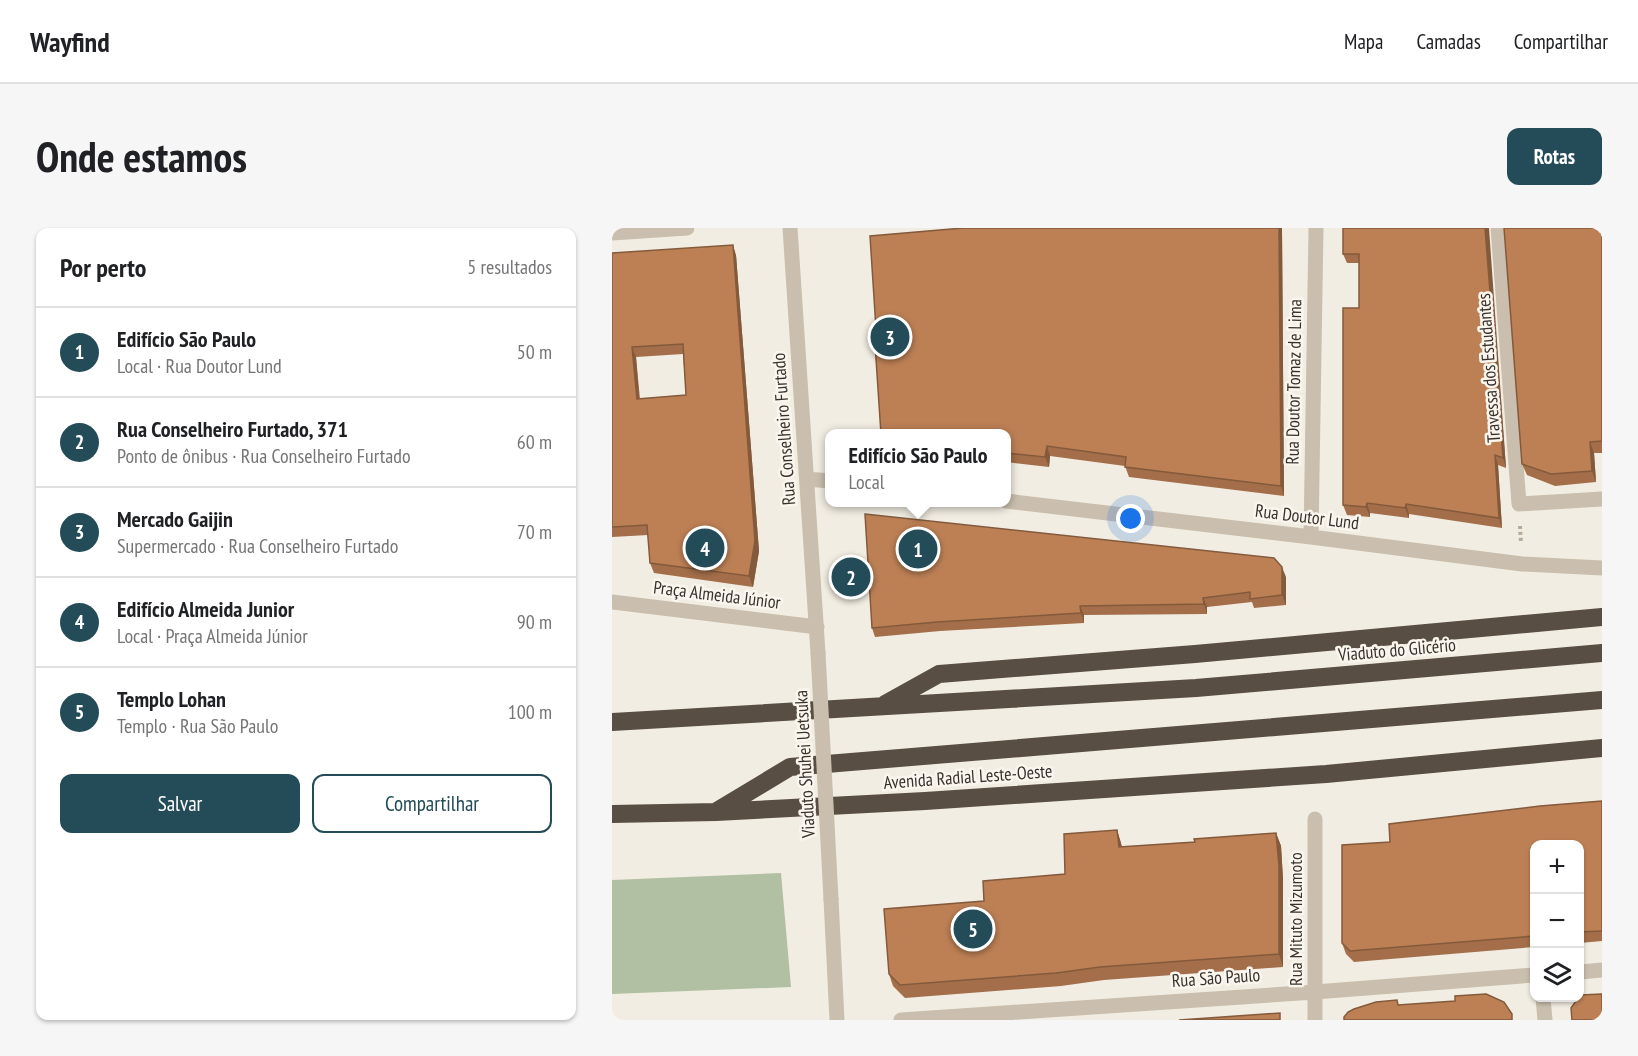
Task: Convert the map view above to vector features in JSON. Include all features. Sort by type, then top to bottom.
[{"type":"highway","points":[[612,722],[881,706],[939,674],[1195,654],[1602,617]]},
{"type":"highway","name":"Viaduto do Glicério","points":[[881,706],[1196,688],[1602,653]]},
{"type":"highway","points":[[716,812],[790,766],[1602,700]]},
{"type":"highway","name":"Avenida Radial Leste-Oeste","points":[[612,814],[716,812],[925,801],[1326,774],[1602,748]]},
{"type":"street","points":[[612,233],[687,228]]},
{"type":"street","name":"Rua Conselheiro Furtado","points":[[790,228],[817,627]]},
{"type":"street","name":"Rua Doutor Tomaz de Lima","points":[[1311,537],[1316,228]]},
{"type":"street","name":"Travessa dos Estudantes","points":[[1498,228],[1519,504]]},
{"type":"street","points":[[807,479],[825,481]]},
{"type":"street","points":[[1519,504],[1602,499]]},
{"type":"street","name":"Rua Doutor Lund","points":[[1011,502],[1522,564],[1602,568]]},
{"type":"street","name":"Praça Almeida Júnior","points":[[612,602],[817,627]]},
{"type":"street","name":"Viaduto Shuhei Uetsuka","points":[[817,627],[837,1020]]},
{"type":"street","name":"Rua Mituto Mizumoto","points":[[1315,1020],[1316,819]]},
{"type":"street","points":[[1584,972],[1602,970]]},
{"type":"street","name":"Rua São Paulo","points":[[901,1020],[1530,975]]},
{"type":"street","points":[[1543,1002],[1545,1020]]},
{"type":"path","points":[[1519,504],[1522,564]]},
{"type":"green space","points":[[781,873],[791,987],[612,994],[612,880]]},
{"type":"building","points":[[963,228],[1279,228],[1281,486],[1125,467],[1126,457],[1047,446],[1045,457],[1011,454],[1011,429],[881,429],[870,236]]},
{"type":"building","points":[[1343,228],[1485,228],[1503,458],[1495,455],[1499,518],[1406,504],[1405,508],[1367,503],[1366,507],[1343,505],[1343,308],[1359,308],[1359,254],[1343,254]]},
{"type":"building","points":[[1504,228],[1602,228],[1602,441],[1590,442],[1592,471],[1551,474],[1522,464]]},
{"type":"building","points":[[733,245],[755,541],[749,576],[650,563],[647,525],[612,527],[612,253]],"holes":[[[683,344],[686,395],[637,399],[632,347]]]},
{"type":"building","points":[[865,514],[1274,558],[1282,567],[1282,595],[1250,599],[1250,592],[1203,598],[1204,604],[1080,606],[1081,613],[872,628]]},
{"type":"building","points":[[1602,801],[1602,931],[1584,932],[1584,840],[1530,840],[1530,936],[1350,951],[1342,943],[1342,845],[1390,842],[1389,824]]},
{"type":"building","points":[[1117,830],[1119,847],[1276,833],[1279,866],[1279,954],[900,985],[889,974],[884,909],[984,901],[983,881],[1065,874],[1064,834]]},
{"type":"building","points":[[1486,994],[1504,1002],[1512,1014],[1512,1020],[1344,1020],[1348,1012],[1376,1002],[1397,1000],[1398,1005],[1455,1001],[1455,996]]},
{"type":"building","points":[[1602,994],[1602,1020],[1572,1020],[1571,1008],[1575,1002],[1584,1002],[1584,995]]},
{"type":"building","points":[[1280,1013],[1280,1020],[1179,1020]]},
{"type":"place","name":"Mercado Gaijin","points":[[890,337]]},
{"type":"place","name":"Edifício Almeida Junior","points":[[705,548]]},
{"type":"place","name":"Edifício São Paulo","points":[[918,549]]},
{"type":"place","name":"Rua Conselheiro Furtado, 371","points":[[851,577]]},
{"type":"place","name":"Templo Lohan","points":[[973,929]]}]
